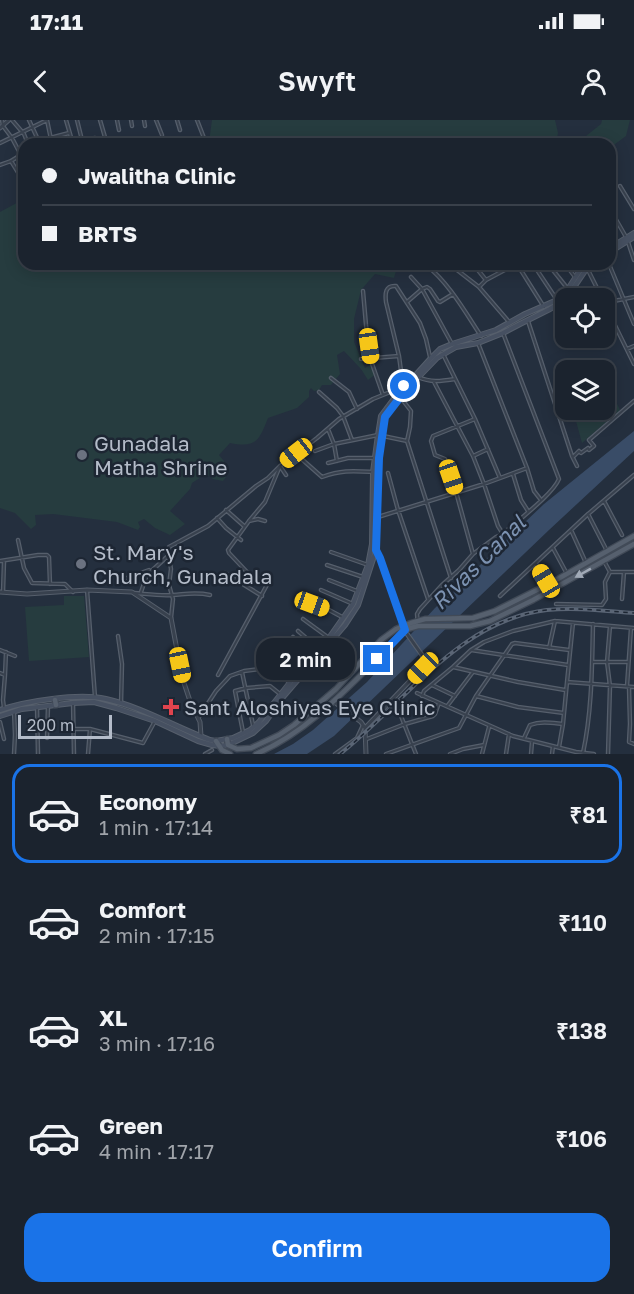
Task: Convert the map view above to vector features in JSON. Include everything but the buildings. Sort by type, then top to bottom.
[{"type":"main road","points":[[616,244],[634,235]]},
{"type":"main road","points":[[616,247],[627,239]]},
{"type":"main road","points":[[570,288],[581,270]]},
{"type":"main road","points":[[571,288],[582,270]]},
{"type":"main road","points":[[0,716],[14,711],[48,706],[55,702],[94,702],[154,721],[215,746],[244,738],[260,727],[356,610],[376,550],[381,416],[440,349],[496,330],[555,301]]},
{"type":"main road","points":[[227,742],[254,726],[264,717],[295,676],[322,649],[353,604],[368,565],[372,544],[374,458],[385,417],[408,385],[443,354],[456,347],[478,343],[503,333],[555,306]]},
{"type":"main road","points":[[227,742],[237,749],[251,748],[287,730],[336,689],[384,638],[425,619],[466,619],[480,617],[503,608],[634,536]]},
{"type":"main road","points":[[418,623],[459,626],[482,624],[513,611],[634,544]]},
{"type":"main road","points":[[256,754],[298,731],[333,701],[405,630]]},
{"type":"main road","points":[[2,710],[21,705],[94,697],[156,716],[201,736],[230,754]]},
{"type":"street","points":[[2,120],[2,127],[18,148]]},
{"type":"street","points":[[2,127],[11,120],[25,138]]},
{"type":"street","points":[[29,120],[37,138]]},
{"type":"street","points":[[0,143],[47,120],[51,138],[69,133]]},
{"type":"street","points":[[66,120],[71,138]]},
{"type":"street","points":[[77,120],[82,138]]},
{"type":"street","points":[[100,120],[105,138]]},
{"type":"street","points":[[117,120],[119,130]]},
{"type":"street","points":[[131,120],[132,126]]},
{"type":"street","points":[[144,120],[145,126]]},
{"type":"street","points":[[156,120],[162,135]]},
{"type":"street","points":[[177,120],[180,130]]},
{"type":"street","points":[[197,120],[204,138]]},
{"type":"street","points":[[0,165],[18,157]]},
{"type":"street","points":[[11,161],[18,172]]},
{"type":"street","points":[[620,186],[634,209]]},
{"type":"street","points":[[616,220],[627,239],[634,260]]},
{"type":"street","points":[[433,270],[453,294],[481,336]]},
{"type":"street","points":[[457,270],[479,287],[510,323]]},
{"type":"street","points":[[478,270],[486,279]]},
{"type":"street","points":[[479,287],[486,279],[502,270]]},
{"type":"street","points":[[521,270],[544,307]]},
{"type":"street","points":[[537,270],[555,297]]},
{"type":"street","points":[[553,270],[567,288]]},
{"type":"street","points":[[569,270],[575,278]]},
{"type":"street","points":[[588,270],[597,288]]},
{"type":"street","points":[[612,270],[634,324]]},
{"type":"street","points":[[411,277],[422,289],[452,344]]},
{"type":"street","points":[[201,736],[198,717],[182,677],[171,618],[173,599],[169,585],[171,569],[169,547],[208,526],[343,416],[373,399],[408,385],[387,312],[385,295],[386,290],[391,286],[396,286],[420,323],[431,358]]},
{"type":"street","points":[[407,302],[422,289],[429,287],[440,302],[453,294]]},
{"type":"street","points":[[363,291],[370,358],[383,395]]},
{"type":"street","points":[[615,301],[634,297]]},
{"type":"street","points":[[528,320],[577,466]]},
{"type":"street","points":[[615,325],[634,364]]},
{"type":"street","points":[[418,623],[417,614],[428,599],[473,554],[503,534],[541,500],[559,479],[503,333]]},
{"type":"street","points":[[478,343],[534,491],[541,500]]},
{"type":"street","points":[[627,349],[634,346]]},
{"type":"street","points":[[443,354],[475,419],[500,478]]},
{"type":"street","points":[[361,359],[399,356]]},
{"type":"street","points":[[418,377],[434,382],[455,379]]},
{"type":"street","points":[[331,378],[350,392],[357,409]]},
{"type":"street","points":[[434,382],[473,456],[503,534]]},
{"type":"street","points":[[319,392],[343,416],[352,441]]},
{"type":"street","points":[[400,398],[411,411],[407,441],[451,578]]},
{"type":"street","points":[[573,457],[579,451],[581,453],[588,448],[590,450],[594,446],[589,440],[634,401]]},
{"type":"street","points":[[473,554],[445,459],[435,455],[431,441],[433,436],[475,419]]},
{"type":"street","points":[[328,429],[337,460]]},
{"type":"street","points":[[315,451],[334,444],[380,435],[407,441]]},
{"type":"street","points":[[473,456],[488,449]]},
{"type":"street","points":[[296,453],[322,477],[336,472],[357,470],[373,472]]},
{"type":"street","points":[[328,463],[348,458],[374,458]]},
{"type":"street","points":[[280,466],[286,476]]},
{"type":"street","points":[[218,675],[267,585],[267,582],[247,572],[229,554],[228,550],[265,502],[280,466]]},
{"type":"street","points":[[378,517],[484,484],[526,468]]},
{"type":"street","points":[[388,473],[428,599]]},
{"type":"street","points":[[513,474],[521,500],[528,511]]},
{"type":"street","points":[[500,596],[588,514],[634,475]]},
{"type":"street","points":[[604,501],[622,536]]},
{"type":"street","points":[[226,510],[245,526]]},
{"type":"street","points":[[588,514],[607,551]]},
{"type":"street","points":[[217,518],[225,528],[241,540]]},
{"type":"street","points":[[249,521],[258,519],[265,521]]},
{"type":"street","points":[[571,530],[586,563]]},
{"type":"street","points":[[18,540],[24,568],[32,583],[65,584],[73,592]]},
{"type":"street","points":[[553,548],[567,574]]},
{"type":"street","points":[[335,754],[357,738],[363,725],[423,668],[425,661],[405,630],[376,550]]},
{"type":"street","points":[[331,552],[368,565]]},
{"type":"street","points":[[50,584],[47,555],[2,561],[2,592],[27,594],[87,590],[171,596],[187,593],[210,595]]},
{"type":"street","points":[[118,581],[151,569],[169,555]]},
{"type":"street","points":[[604,561],[610,572]]},
{"type":"street","points":[[536,564],[546,581]]},
{"type":"street","points":[[327,565],[363,577]]},
{"type":"street","points":[[140,593],[151,569]]},
{"type":"street","points":[[610,572],[634,572]]},
{"type":"street","points":[[556,604],[602,605],[606,599],[605,582],[610,572]]},
{"type":"street","points":[[622,599],[624,572]]},
{"type":"street","points":[[225,573],[262,596]]},
{"type":"street","points":[[329,580],[358,592]]},
{"type":"street","points":[[87,590],[94,697]]},
{"type":"street","points":[[321,590],[353,604]]},
{"type":"street","points":[[134,593],[171,618]]},
{"type":"street","points":[[312,604],[344,618]]},
{"type":"street","points":[[303,619],[329,638]]},
{"type":"street","points":[[549,648],[555,621]]},
{"type":"street","points":[[422,696],[424,691],[471,650],[484,642],[513,631],[555,621],[633,628],[628,662],[628,686],[629,742],[634,744]]},
{"type":"street","points":[[559,748],[573,622]]},
{"type":"street","points":[[583,753],[587,736],[591,685],[593,624]]},
{"type":"street","points":[[608,754],[610,686],[607,662],[610,626]]},
{"type":"street","points":[[298,631],[347,670]]},
{"type":"street","points":[[118,636],[122,664],[121,704]]},
{"type":"street","points":[[293,637],[314,655]]},
{"type":"street","points":[[285,642],[308,662]]},
{"type":"street","points":[[386,754],[461,726],[476,696],[510,645],[515,643],[569,650]]},
{"type":"street","points":[[0,650],[15,656]]},
{"type":"street","points":[[471,650],[568,665]]},
{"type":"street","points":[[280,651],[302,668]]},
{"type":"street","points":[[2,710],[6,652]]},
{"type":"street","points":[[629,655],[634,655]]},
{"type":"street","points":[[274,660],[295,676]]},
{"type":"street","points":[[592,662],[628,662]]},
{"type":"street","points":[[453,667],[566,690]]},
{"type":"street","points":[[198,717],[216,691],[230,676],[267,668],[280,674],[290,683]]},
{"type":"street","points":[[242,672],[254,726]]},
{"type":"street","points":[[447,706],[473,672]]},
{"type":"street","points":[[0,673],[5,675]]},
{"type":"street","points":[[567,682],[634,687]]},
{"type":"street","points":[[432,685],[455,696]]},
{"type":"street","points":[[243,733],[235,692],[246,688],[270,686],[280,694]]},
{"type":"street","points":[[0,693],[3,700]]},
{"type":"street","points":[[417,693],[489,727],[523,739],[576,753],[594,754]]},
{"type":"street","points":[[476,696],[518,708],[564,713]]},
{"type":"street","points":[[333,701],[363,725],[367,739],[366,754]]},
{"type":"street","points":[[73,703],[74,754]]},
{"type":"street","points":[[367,739],[433,716],[439,703]]},
{"type":"street","points":[[47,738],[48,706]]},
{"type":"street","points":[[37,707],[38,754]]},
{"type":"street","points":[[14,711],[14,754]]},
{"type":"street","points":[[399,711],[416,754]]},
{"type":"street","points":[[74,729],[90,729],[143,742],[154,721]]},
{"type":"street","points":[[0,722],[4,739]]},
{"type":"street","points":[[523,739],[531,725],[563,724]]},
{"type":"street","points":[[482,754],[489,727]]},
{"type":"street","points":[[88,754],[90,729]]},
{"type":"street","points":[[506,754],[509,734]]},
{"type":"street","points":[[531,754],[532,741]]},
{"type":"street","points":[[450,754],[483,745]]},
{"type":"street","points":[[205,754],[215,746]]},
{"type":"street","points":[[213,754],[215,746]]},
{"type":"street","points":[[552,754],[553,746]]},
{"type":"green space","points":[[212,120],[555,120],[558,133],[557,138],[210,138]]},
{"type":"green space","points":[[602,120],[630,120],[626,136],[616,143],[616,138],[584,138],[601,124]]},
{"type":"green space","points":[[18,202],[18,270],[396,270],[394,278],[375,274],[361,290],[354,319],[354,342],[365,368],[371,364],[376,374],[368,380],[344,351],[337,355],[340,374],[331,385],[322,385],[319,390],[314,391],[311,388],[309,397],[297,408],[268,418],[255,441],[246,444],[230,443],[219,455],[228,466],[223,481],[213,479],[206,474],[192,483],[190,489],[170,511],[185,524],[170,535],[155,528],[144,519],[138,522],[140,527],[138,530],[117,522],[53,514],[35,515],[36,525],[31,529],[15,513],[0,508],[0,212]]},
{"type":"green space","points":[[615,400],[620,410],[615,414]]},
{"type":"green space","points":[[576,420],[608,420],[582,443]]},
{"type":"green space","points":[[64,596],[84,596],[89,657],[29,661],[25,607],[64,605]]},
{"type":"water","points":[[634,431],[634,451],[334,736],[307,754],[274,754],[313,730],[367,682],[435,608],[544,504]]},
{"type":"railway","points":[[340,754],[435,667],[460,647],[487,630],[516,617],[547,610],[580,609],[634,613]]},
{"type":"place","name":"Gunadala Matha Shrine","points":[[82,455]]},
{"type":"place","name":"St. Mary's Church, Gunadala","points":[[81,564]]},
{"type":"place","name":"Sant Aloshiyas Eye Clinic","points":[[171,707]]},
{"type":"route","points":[[377,659],[405,630],[376,550],[381,436],[385,417],[412,384],[404,386]]},
{"type":"water label","name":"Rivas Canal","points":[[478,562]]}]
